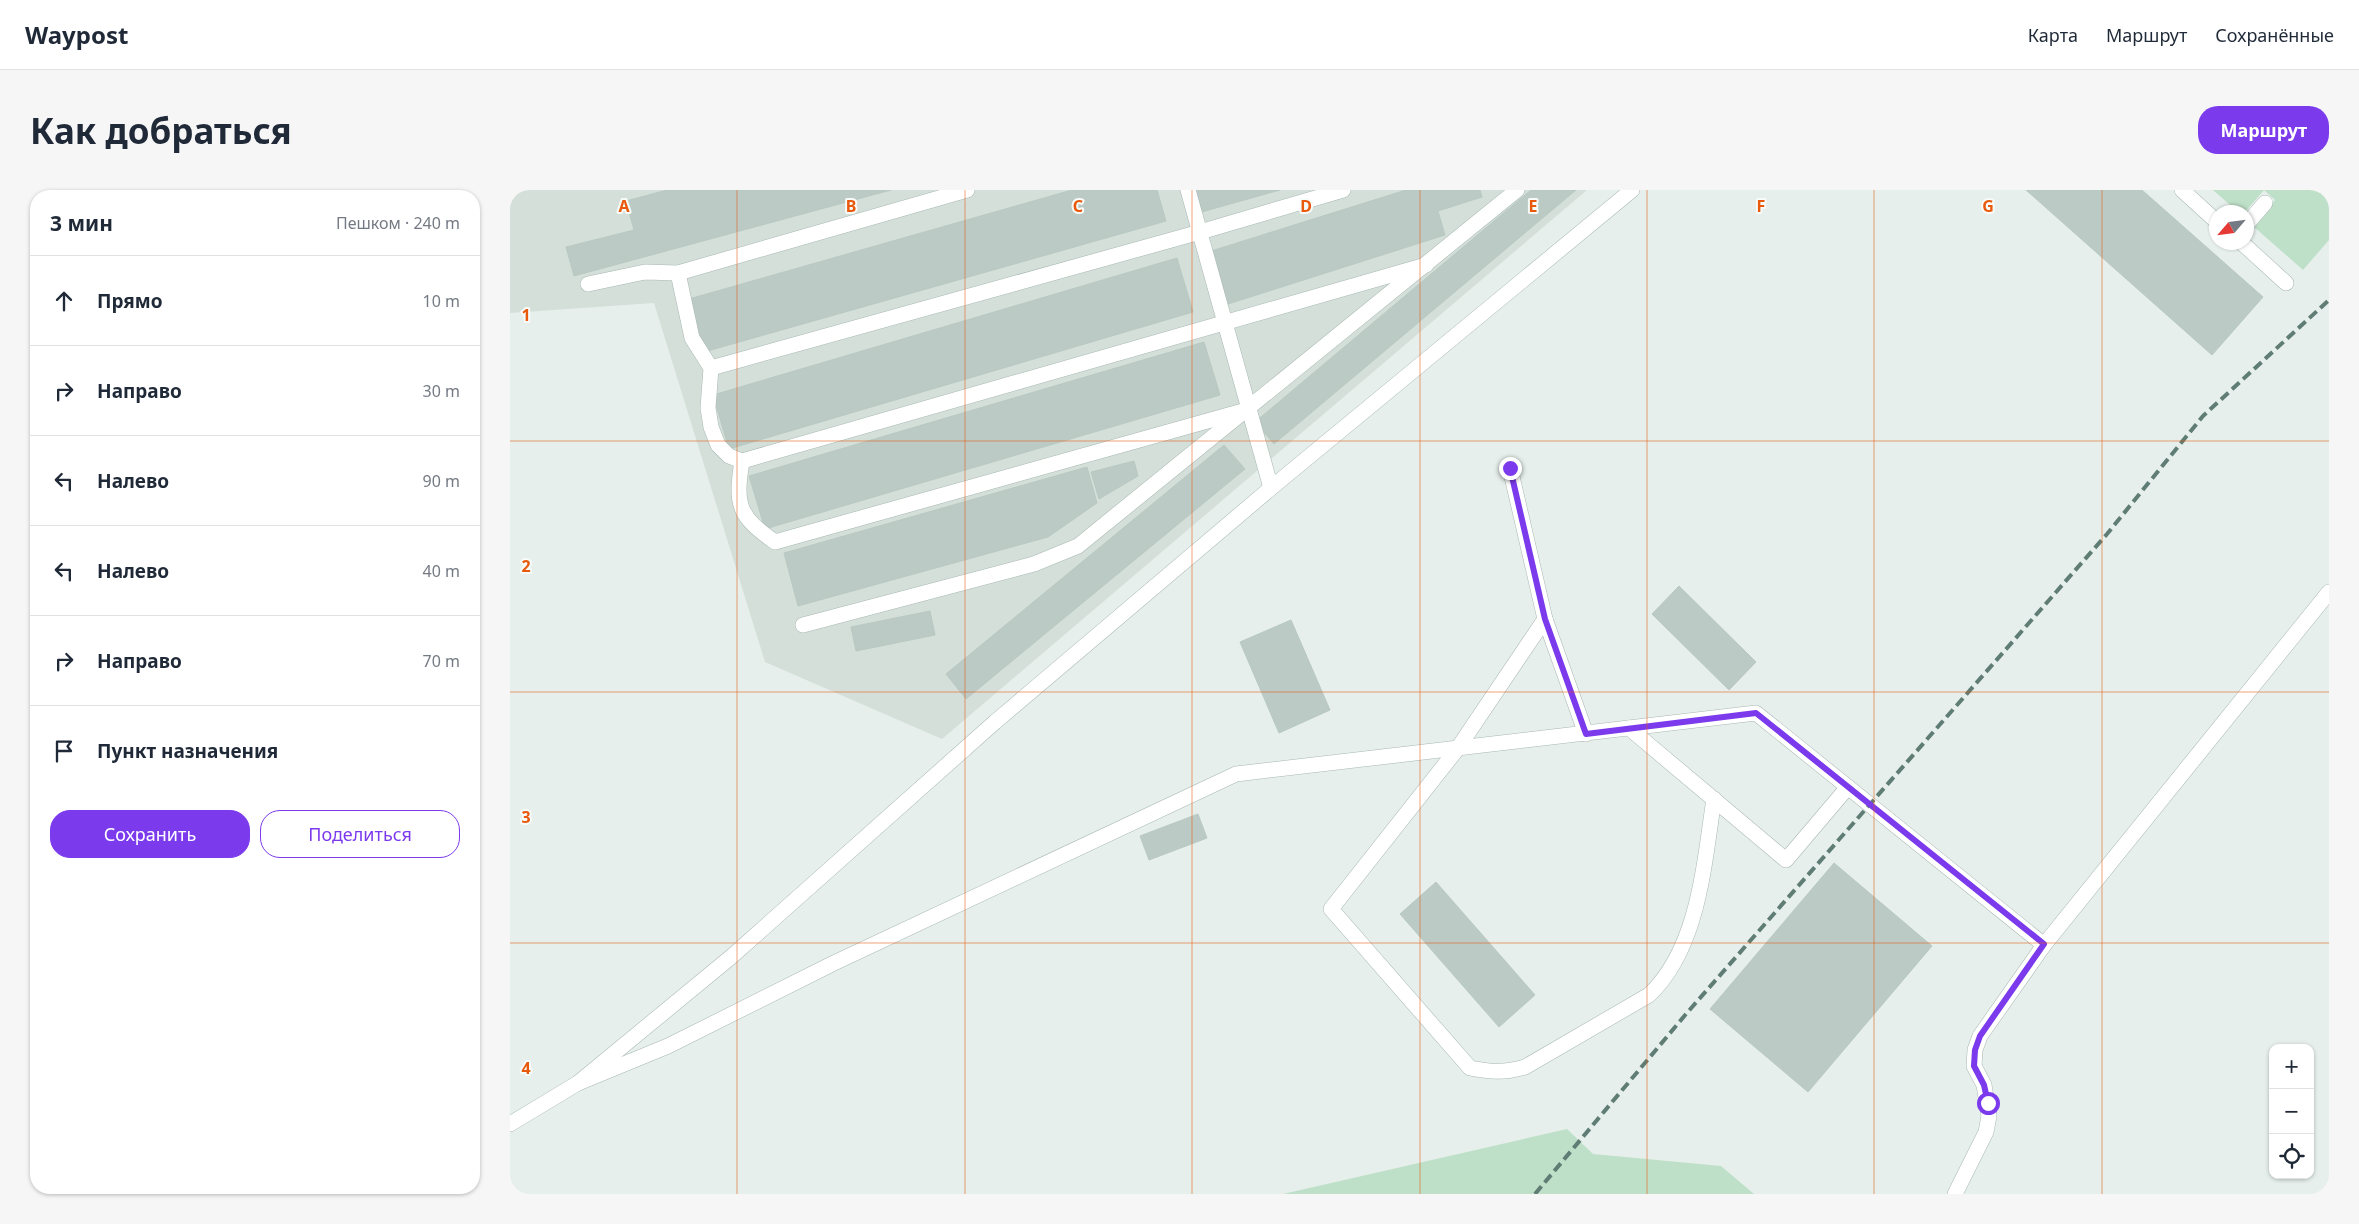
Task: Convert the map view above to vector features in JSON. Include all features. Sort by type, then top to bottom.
[{"type":"lane","points":[[588,284],[645,272],[678,273],[967,190]]},
{"type":"lane","points":[[1188,190],[1270,488]]},
{"type":"lane","points":[[711,368],[1200,232],[1343,190]]},
{"type":"lane","points":[[803,625],[1034,564],[1069,550],[1092,536],[1517,190]]},
{"type":"lane","points":[[510,1124],[578,1082],[731,957],[995,722],[1270,488],[1632,190]]},
{"type":"lane","points":[[2182,190],[2209,215]]},
{"type":"lane","points":[[2254,216],[2265,203]]},
{"type":"lane","points":[[2250,250],[2286,283]]},
{"type":"lane","points":[[678,273],[692,338],[711,368],[708,408],[711,427],[718,445],[729,456],[742,461],[1426,264]]},
{"type":"lane","points":[[742,461],[738,485],[741,508],[752,527],[775,542],[1249,409]]},
{"type":"lane","points":[[1510,468],[1545,619],[1586,734]]},
{"type":"lane","points":[[1955,1194],[1986,1132],[1989,1116],[1984,1085],[1974,1066],[1975,1050],[1980,1036],[2044,944],[2329,592]]},
{"type":"lane","points":[[1545,619],[1458,748],[1331,909],[1470,1068],[1491,1073],[1509,1072],[1524,1067],[1649,995],[1662,984],[1688,933],[1700,894],[1714,799]]},
{"type":"lane","points":[[578,1082],[668,1046],[834,963],[1236,774],[1756,713],[2044,944]]},
{"type":"lane","points":[[1629,728],[1786,860],[1848,787]]},
{"type":"shaded area","points":[[510,190],[1587,190],[942,739],[765,662],[654,303],[510,313]]},
{"type":"green space","points":[[2213,190],[2264,190],[2251,205],[2230,205]]},
{"type":"green space","points":[[2264,190],[2325,190],[2329,194],[2329,240],[2303,270],[2254,227],[2275,200]]},
{"type":"green space","points":[[1567,1129],[1593,1154],[1721,1166],[1754,1194],[1283,1194]]},
{"type":"building","points":[[667,190],[891,190],[574,276],[566,247],[634,230],[626,201]]},
{"type":"building","points":[[1072,190],[1157,190],[1166,221],[704,352],[689,299]]},
{"type":"building","points":[[1191,190],[1280,190],[1198,213]]},
{"type":"building","points":[[1406,190],[1480,190],[1482,197],[1438,211],[1445,235],[1225,305],[1208,252]]},
{"type":"building","points":[[1531,190],[1576,190],[1274,444],[1255,422]]},
{"type":"building","points":[[2026,190],[2142,190],[2263,297],[2212,355]]},
{"type":"building","points":[[1177,258],[1193,312],[729,449],[713,395]]},
{"type":"building","points":[[1204,342],[1220,395],[765,529],[749,476]]},
{"type":"building","points":[[1224,445],[1245,469],[966,699],[946,674]]},
{"type":"building","points":[[1134,461],[1138,476],[1099,499],[1091,472]]},
{"type":"building","points":[[1087,467],[1097,503],[1048,537],[798,606],[784,553]]},
{"type":"building","points":[[1679,586],[1756,662],[1729,690],[1652,614]]},
{"type":"building","points":[[930,611],[935,635],[856,651],[851,627]]},
{"type":"building","points":[[1291,620],[1330,710],[1279,733],[1240,642]]},
{"type":"building","points":[[1198,814],[1207,838],[1149,860],[1140,836]]},
{"type":"building","points":[[1834,863],[1932,946],[1808,1092],[1710,1009]]},
{"type":"building","points":[[1436,882],[1535,995],[1499,1027],[1400,914]]},
{"type":"railway","points":[[1535,1194],[1686,1014],[2107,534],[2203,416],[2329,300]]},
{"type":"route","points":[[1510,468],[1545,619],[1586,734],[1756,713],[2044,944],[1980,1036],[1975,1050],[1974,1066],[1984,1085],[1988,1103]]}]
